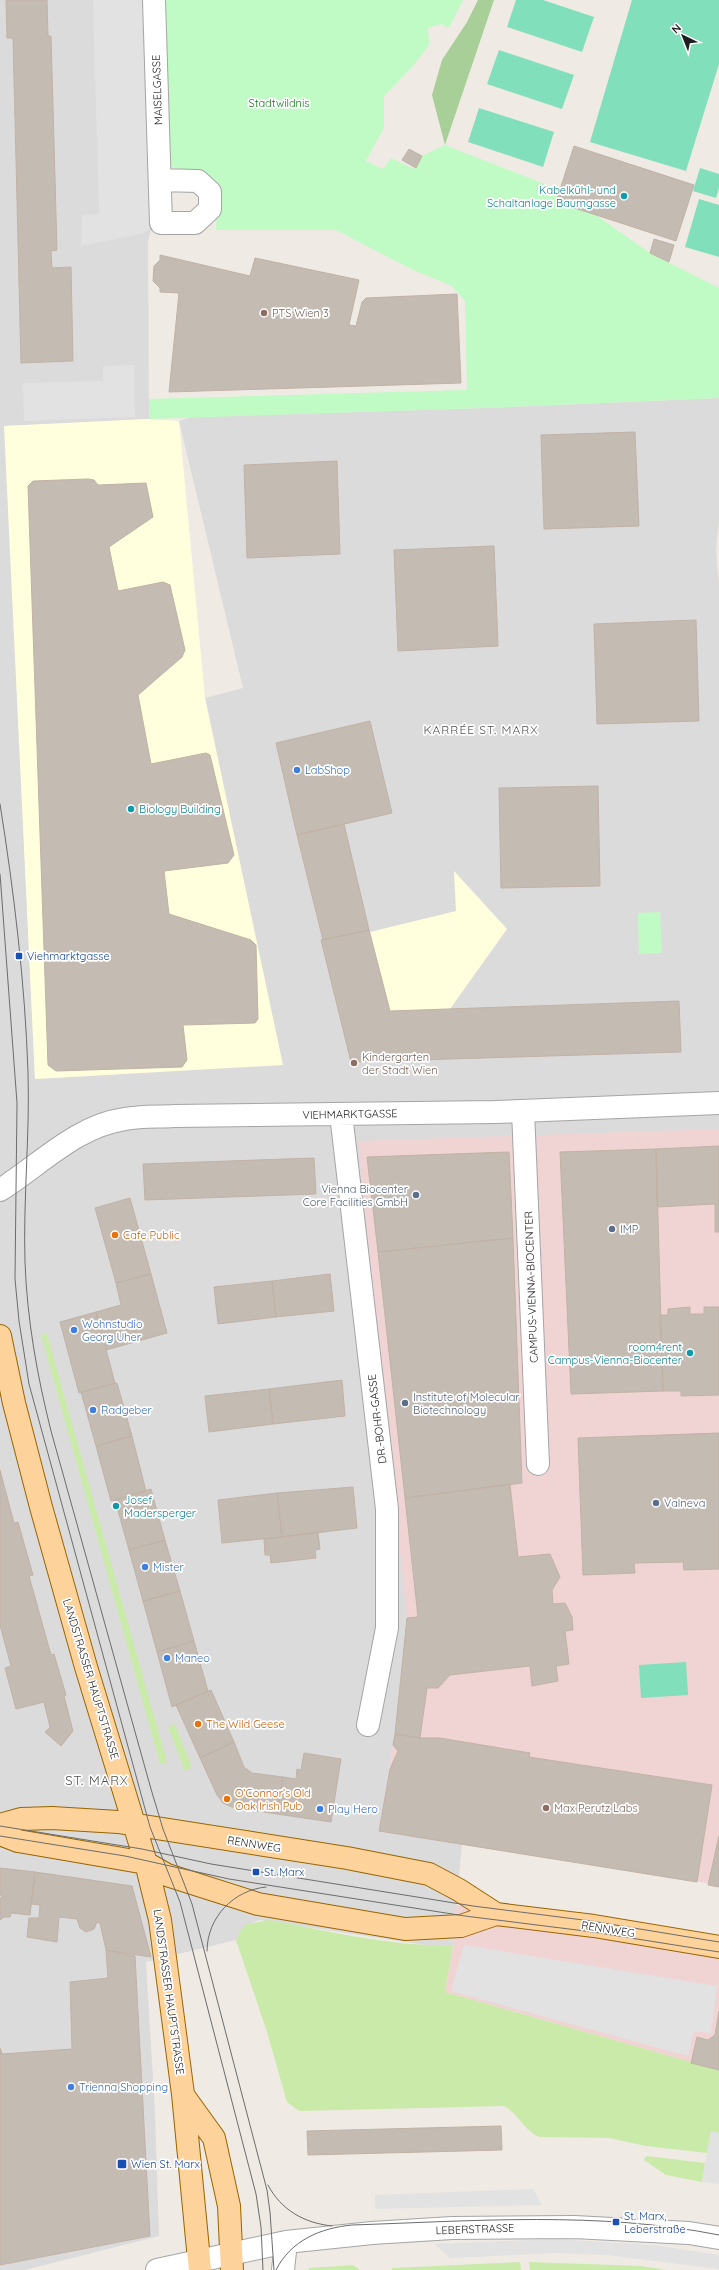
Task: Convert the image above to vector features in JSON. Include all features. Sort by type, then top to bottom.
[{"type":"main road","name":"LANDSTRASSER HAUPTSTRASSE","points":[[0,1336],[14,1403],[41,1507],[86,1667],[146,1863],[160,1920],[183,2094],[200,2266]]},
{"type":"main road","name":"RENNWEG","points":[[0,1825],[21,1819],[52,1818],[134,1824],[347,1858],[422,1873],[459,1890],[496,1914]]},
{"type":"main road","name":"RENNWEG","points":[[0,1834],[18,1841],[146,1863],[167,1875],[246,1901],[405,1930],[461,1926],[496,1914],[594,1926],[719,1947]]},
{"type":"main road","name":"LANDSTRASSER HAUPTSTRASSE","points":[[183,2094],[214,2138],[229,2206],[232,2262]]},
{"type":"street","name":"MAISELGASSE","points":[[154,0],[160,180]]},
{"type":"street","name":"VIEHMARKTGASSE","points":[[0,1190],[66,1143],[86,1132],[124,1119],[523,1111],[719,1103]]},
{"type":"street","name":"CAMPUS-VIENNA-BIOCENTER","points":[[523,1111],[538,1464]]},
{"type":"street","name":"DR.-BOHR-GASSE","points":[[341,1114],[387,1509],[387,1628],[368,1725]]},
{"type":"street","name":"LEBERSTRASSE","points":[[157,2270],[232,2262],[286,2242],[319,2237],[445,2229],[574,2227],[689,2233],[719,2238]]},
{"type":"street","points":[[283,2270],[286,2242]]},
{"type":"shaded area","points":[[0,0],[163,0],[166,166],[148,242],[149,419],[5,426],[35,1079],[282,1064],[205,698],[243,688],[179,421],[192,417],[484,408],[719,398],[719,521],[716,551],[719,584],[719,1134],[418,1617],[395,1734],[379,1831],[462,1844],[453,1945],[432,1946],[260,1920],[244,1926],[236,1940],[146,1962],[155,2113],[159,2236],[25,2270],[0,2270]]},
{"type":"shaded area","points":[[93,0],[154,0],[161,223],[141,234],[81,246],[82,215],[99,214]]},
{"type":"shaded area","points":[[134,365],[135,417],[24,421],[23,383],[103,381],[103,366]]},
{"type":"shaded area","name":"Biology Building","points":[[149,419],[179,421],[205,698],[283,1065],[35,1079],[4,426]]},
{"type":"shaded area","points":[[454,871],[507,929],[450,1009],[390,1011],[370,932],[456,911]]},
{"type":"shaded area","points":[[719,1129],[719,1885],[379,1831],[395,1734],[407,1618],[358,1141]]},
{"type":"shaded area","points":[[456,1905],[719,1942],[719,2070],[445,1992],[453,1946]]},
{"type":"shaded area","points":[[464,1945],[717,1986],[711,2033],[694,2031],[688,2056],[451,1991]]},
{"type":"shaded area","points":[[711,2131],[719,2133],[719,2184],[702,2182]]},
{"type":"shaded area","points":[[533,2189],[542,2205],[375,2209],[375,2195]]},
{"type":"shaded area","points":[[554,2239],[654,2245],[719,2255],[719,2269],[607,2255],[555,2253],[450,2258],[434,2244]]},
{"type":"green space","name":"Stadtwildnis","points":[[163,0],[463,0],[449,28],[441,24],[428,28],[429,45],[413,66],[384,96],[384,128],[366,161],[383,169],[391,158],[414,169],[422,156],[445,145],[560,190],[650,253],[719,288],[719,398],[484,408],[149,419],[149,399],[467,390],[465,301],[452,286],[411,269],[336,230],[216,230],[218,192],[203,174],[166,166]]},
{"type":"green space","points":[[478,0],[494,0],[445,145],[432,95],[442,60],[467,22]]},
{"type":"green space","points":[[516,0],[543,0],[594,17],[582,52],[507,27]]},
{"type":"green space","points":[[632,0],[719,0],[719,64],[686,171],[590,142]]},
{"type":"green space","points":[[499,50],[574,75],[562,109],[487,84]]},
{"type":"green space","points":[[479,108],[554,132],[543,167],[468,142]]},
{"type":"green space","points":[[700,168],[719,174],[719,188],[716,198],[693,191]]},
{"type":"green space","points":[[699,199],[719,205],[719,257],[685,247]]},
{"type":"green space","points":[[660,912],[662,953],[639,954],[638,913]]},
{"type":"green space","points":[[47,1334],[167,1762],[160,1764],[41,1335]]},
{"type":"green space","points":[[686,1662],[688,1695],[641,1698],[639,1665]]},
{"type":"green space","points":[[175,1724],[191,1765],[190,1769],[185,1771],[168,1727]]},
{"type":"green space","points":[[268,1920],[384,1941],[408,1944],[453,1945],[445,1992],[719,2070],[719,2133],[711,2132],[707,2153],[646,2146],[609,2138],[540,2137],[530,2131],[509,2109],[504,2106],[299,2111],[287,2102],[267,2032],[236,1940],[244,1925]]},
{"type":"green space","points":[[646,2156],[705,2163],[702,2182],[666,2175],[644,2160]]},
{"type":"green space","points":[[520,2262],[521,2270],[392,2270],[392,2268]]},
{"type":"green space","points":[[529,2262],[641,2266],[667,2270],[530,2270]]},
{"type":"green space","points":[[353,2265],[360,2270],[309,2270],[309,2268]]},
{"type":"building","points":[[6,0],[47,0],[48,36],[51,36],[57,250],[51,251],[52,268],[71,267],[73,361],[21,363],[13,38],[7,38]]},
{"type":"building","name":"Kabelkühl- und Schaltanlage Baumgasse","points":[[574,146],[694,185],[676,241],[556,202]]},
{"type":"building","points":[[409,149],[422,156],[416,168],[402,160]]},
{"type":"building","points":[[654,239],[674,245],[669,262],[650,253]]},
{"type":"building","name":"PTS Wien 3","points":[[160,255],[250,276],[255,258],[359,280],[349,325],[356,326],[362,302],[366,298],[457,294],[461,383],[169,392],[179,293],[160,292],[160,288],[153,281],[154,266],[160,260]]},
{"type":"building","points":[[635,432],[639,526],[544,529],[541,435]]},
{"type":"building","points":[[337,461],[340,554],[247,558],[244,465]]},
{"type":"building","name":"Biology Building","points":[[94,480],[98,485],[146,483],[153,517],[109,547],[118,591],[163,582],[170,585],[185,650],[182,657],[138,695],[151,764],[206,753],[210,755],[234,855],[228,863],[164,871],[169,914],[251,940],[256,945],[258,1019],[255,1023],[183,1025],[187,1060],[182,1067],[56,1071],[48,1065],[28,486],[33,481]]},
{"type":"building","points":[[494,546],[498,646],[398,651],[394,550]]},
{"type":"building","points":[[696,620],[699,721],[597,724],[594,624]]},
{"type":"building","points":[[370,721],[392,813],[297,835],[276,743]]},
{"type":"building","points":[[598,786],[600,886],[501,888],[499,788]]},
{"type":"building","points":[[344,824],[369,930],[323,940],[297,835]]},
{"type":"building","points":[[369,930],[390,1011],[679,1001],[681,1052],[351,1062],[321,940]]},
{"type":"building","points":[[719,1146],[719,1232],[715,1232],[715,1204],[657,1207],[656,1149]]},
{"type":"building","points":[[656,1149],[663,1391],[571,1394],[560,1152]]},
{"type":"building","points":[[509,1152],[513,1238],[378,1252],[367,1157]]},
{"type":"building","points":[[314,1158],[316,1194],[145,1200],[143,1164]]},
{"type":"building","points":[[130,1198],[151,1274],[116,1283],[95,1208]]},
{"type":"building","points":[[513,1238],[522,1483],[405,1498],[378,1252]]},
{"type":"building","points":[[151,1274],[167,1333],[106,1350],[96,1312],[121,1305],[116,1283]]},
{"type":"building","points":[[330,1274],[334,1311],[276,1317],[272,1281]]},
{"type":"building","points":[[272,1281],[276,1317],[218,1324],[214,1287]]},
{"type":"building","name":"room4rent Campus-Vienna-Biocenter","points":[[690,1307],[690,1314],[704,1314],[704,1307],[719,1307],[719,1395],[681,1396],[681,1391],[663,1391],[660,1315],[668,1315],[668,1309]]},
{"type":"building","points":[[96,1312],[115,1383],[79,1393],[60,1322]]},
{"type":"building","points":[[342,1380],[345,1416],[273,1424],[269,1389]]},
{"type":"building","points":[[117,1383],[132,1436],[96,1446],[81,1392]]},
{"type":"building","points":[[269,1389],[273,1424],[209,1432],[205,1396]]},
{"type":"building","points":[[719,1433],[719,1569],[684,1570],[683,1562],[634,1563],[635,1573],[583,1575],[578,1438]]},
{"type":"building","points":[[132,1436],[146,1491],[111,1501],[96,1446]]},
{"type":"building","points":[[0,1470],[14,1523],[18,1522],[33,1575],[29,1576],[51,1655],[54,1654],[66,1695],[64,1696],[73,1731],[61,1746],[45,1732],[50,1727],[44,1702],[16,1709],[5,1668],[11,1666],[0,1625]]},
{"type":"building","points":[[510,1484],[518,1557],[550,1554],[560,1577],[552,1590],[553,1604],[565,1603],[572,1617],[573,1630],[565,1631],[569,1664],[556,1666],[558,1681],[532,1686],[530,1666],[450,1675],[438,1688],[427,1688],[420,1738],[395,1734],[407,1618],[418,1617],[405,1498]]},
{"type":"building","points":[[353,1487],[357,1528],[282,1537],[277,1493]]},
{"type":"building","points":[[151,1489],[165,1540],[129,1550],[115,1500]]},
{"type":"building","points":[[277,1493],[282,1537],[222,1543],[218,1500]]},
{"type":"building","points":[[318,1532],[320,1549],[315,1550],[316,1558],[271,1563],[270,1555],[265,1555],[264,1539]]},
{"type":"building","points":[[165,1540],[180,1591],[143,1601],[129,1550]]},
{"type":"building","points":[[180,1591],[194,1641],[157,1652],[143,1601]]},
{"type":"building","points":[[194,1641],[208,1691],[172,1707],[157,1652]]},
{"type":"building","points":[[211,1690],[234,1742],[200,1758],[176,1705]]},
{"type":"building","name":"Max Perutz Labs","points":[[395,1734],[420,1738],[440,1738],[530,1753],[529,1757],[712,1785],[697,1882],[379,1831],[390,1769],[398,1751],[393,1745]]},
{"type":"building","points":[[234,1742],[244,1767],[252,1773],[283,1777],[277,1814],[232,1807],[223,1803],[217,1795],[200,1758]]},
{"type":"building","points":[[304,1753],[341,1759],[331,1822],[277,1814],[283,1777],[296,1779],[297,1769],[301,1770]]},
{"type":"building","points":[[719,1836],[719,1887],[708,1885]]},
{"type":"building","points":[[0,1868],[35,1872],[30,1915],[11,1913],[10,1917],[4,1917],[0,1920],[0,1898],[2,1898],[2,1895],[0,1895]]},
{"type":"building","points":[[35,1872],[132,1886],[151,1957],[106,1950],[100,1923],[97,1922],[94,1929],[86,1932],[80,1928],[77,1919],[59,1917],[57,1942],[27,1937],[29,1918],[39,1918],[40,1905],[31,1904]]},
{"type":"building","name":"Trienna Shopping","points":[[106,1950],[135,1956],[150,2236],[0,2265],[0,2048],[2,2054],[72,2049],[70,1982],[108,1978]]},
{"type":"building","points":[[719,2011],[719,2070],[691,2063],[697,2037],[708,2040],[715,2035]]},
{"type":"building","points":[[501,2126],[502,2150],[308,2155],[307,2131]]},
{"type":"tram line","points":[[0,804],[10,870],[22,971],[27,1039],[28,1119],[25,1262],[30,1326],[37,1368],[51,1431],[151,1789],[163,1829],[192,1904],[267,2190],[274,2270]]},
{"type":"tram line","points":[[0,874],[17,1103],[15,1279],[19,1321],[29,1384],[150,1827],[180,1902],[256,2194],[261,2227],[263,2270]]},
{"type":"tram line","points":[[0,1826],[142,1849],[211,1864],[473,1906],[591,1921],[719,1942]]},
{"type":"tram line","points":[[0,1836],[125,1856],[229,1879],[465,1916],[593,1932],[719,1952]]},
{"type":"tram line","points":[[207,1951],[208,1939],[212,1927],[224,1907],[243,1893],[266,1887]]},
{"type":"tram line","points":[[268,2185],[280,2202],[294,2214],[312,2222],[332,2226]]},
{"type":"tram line","points":[[276,2270],[290,2251],[298,2243],[308,2237],[329,2229],[352,2225],[490,2220],[582,2220],[674,2228],[719,2235]]},
{"type":"place","name":"Kabelkühl- und Schaltanlage Baumgasse","points":[[624,196]]},
{"type":"place","name":"PTS Wien 3","points":[[264,313]]},
{"type":"place","name":"LabShop","points":[[297,770]]},
{"type":"place","name":"Biology Building","points":[[131,809]]},
{"type":"place","name":"Viehmarktgasse","points":[[19,956]]},
{"type":"place","name":"Kindergarten der Stadt Wien","points":[[354,1063]]},
{"type":"place","name":"Vienna Biocenter Core Facilities GmbH","points":[[416,1195]]},
{"type":"place","name":"IMP","points":[[612,1229]]},
{"type":"place","name":"Cafe Public","points":[[115,1235]]},
{"type":"place","name":"Wohnstudio Georg Uher","points":[[74,1330]]},
{"type":"place","name":"room4rent Campus-Vienna-Biocenter","points":[[690,1353]]},
{"type":"place","name":"Institute of Molecular Biotechnology","points":[[405,1403]]},
{"type":"place","name":"Radgeber","points":[[93,1410]]},
{"type":"place","name":"Valneva","points":[[656,1503]]},
{"type":"place","name":"Josef Madersperger","points":[[116,1506]]},
{"type":"place","name":"Mister","points":[[145,1567]]},
{"type":"place","name":"Maneo","points":[[167,1658]]},
{"type":"place","name":"The Wild Geese","points":[[198,1724]]},
{"type":"place","name":"O’Connor’s Old Oak Irish Pub","points":[[227,1799]]},
{"type":"place","name":"Max Perutz Labs","points":[[546,1808]]},
{"type":"place","name":"Play Hero","points":[[320,1809]]},
{"type":"place","name":"St. Marx","points":[[256,1872]]},
{"type":"place","name":"Trienna Shopping","points":[[71,2087]]},
{"type":"place","name":"Wien St. Marx","points":[[122,2164]]},
{"type":"place","name":"St. Marx, Leberstraße","points":[[616,2222]]},
{"type":"district","name":"KARRÉE ST. MARX","points":[[481,729]]},
{"type":"district","name":"ST. MARX","points":[[97,1780]]}]
